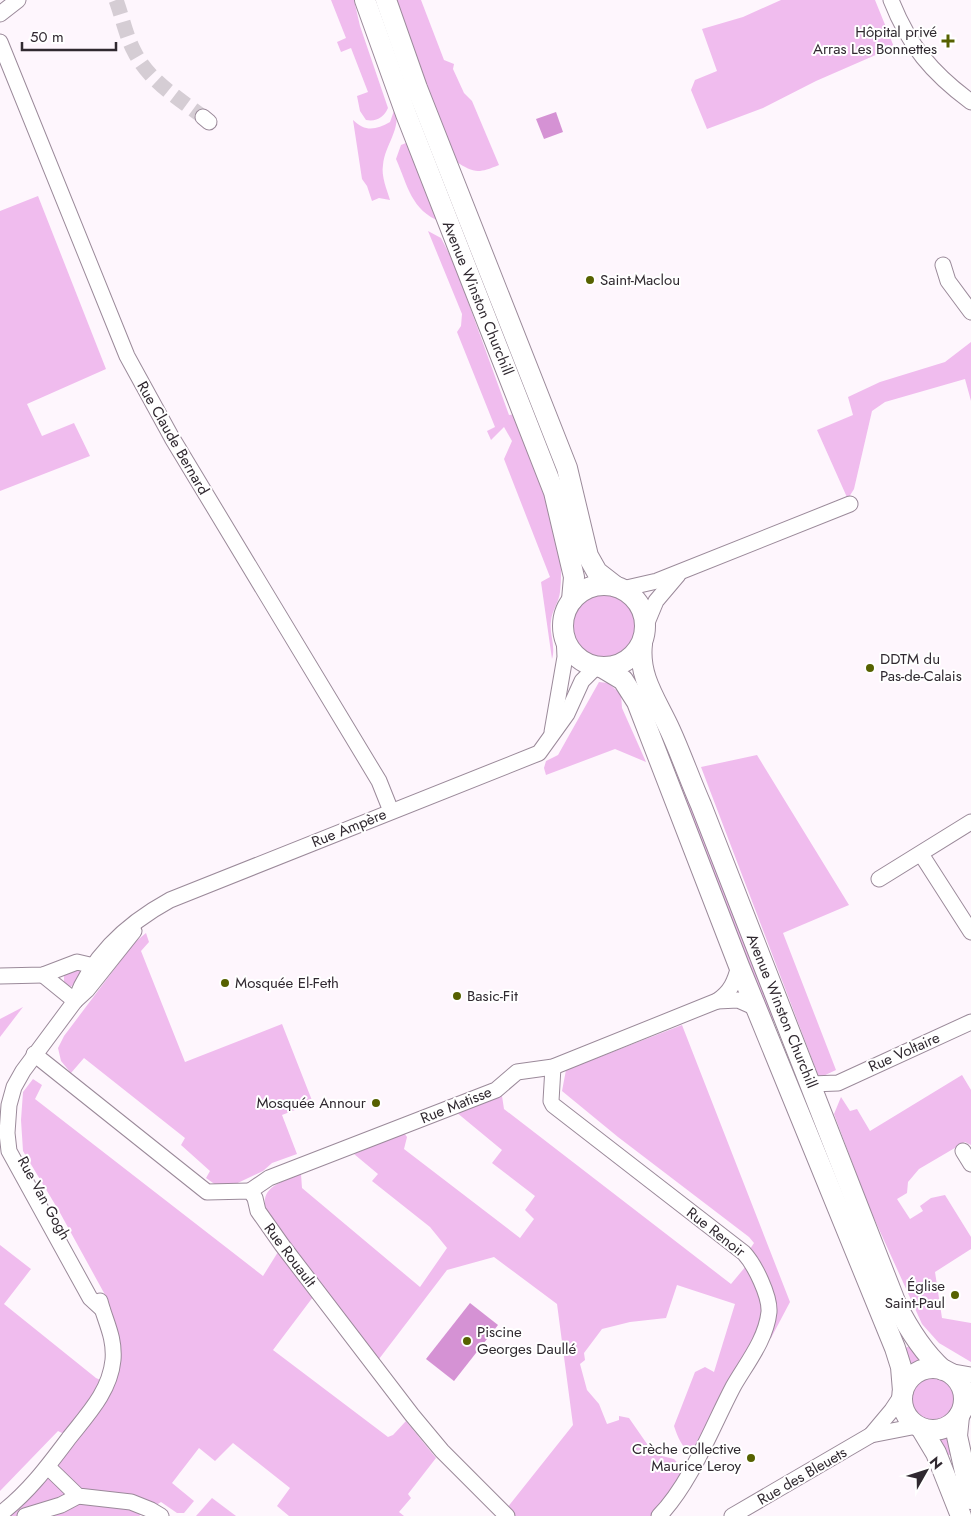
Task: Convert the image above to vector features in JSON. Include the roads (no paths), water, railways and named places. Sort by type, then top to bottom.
[{"type":"main road","name":"Avenue Winston Churchill","points":[[365,0],[406,114],[554,492],[574,577],[572,600]]},
{"type":"main road","name":"Avenue Winston Churchill","points":[[386,0],[420,96],[567,468],[588,556],[597,572],[618,587]]},
{"type":"main road","points":[[605,585],[618,587],[638,602],[643,610],[644,634],[633,657],[624,663],[599,667],[577,658],[570,650],[564,635],[565,614],[572,600],[589,588],[605,585]]},
{"type":"main road","name":"Avenue Winston Churchill","points":[[644,634],[641,659],[646,681],[698,797],[896,1304],[911,1331],[931,1358],[945,1371]]},
{"type":"main road","name":"Avenue Winston Churchill","points":[[599,667],[624,680],[637,702],[739,966],[895,1348],[902,1367],[902,1393]]},
{"type":"main road","points":[[961,1516],[936,1453],[919,1427],[906,1414],[902,1393],[908,1380],[918,1372],[929,1368],[945,1371],[956,1378],[962,1387],[964,1404],[957,1436],[971,1499]]},
{"type":"main road","points":[[919,1427],[941,1429],[951,1424],[964,1404]]},
{"type":"street","points":[[0,14],[18,0]]},
{"type":"street","points":[[891,0],[897,17],[919,55],[948,84],[971,102]]},
{"type":"street","name":"Rue Claude Bernard","points":[[0,42],[127,356],[172,438],[379,781],[391,811]]},
{"type":"street","points":[[943,265],[948,281],[971,312]]},
{"type":"street","points":[[618,587],[646,585],[850,504]]},
{"type":"street","points":[[644,634],[651,610],[660,595],[682,572]]},
{"type":"street","points":[[550,738],[565,657],[564,635]]},
{"type":"street","name":"Rue Ampère","points":[[75,1001],[80,988],[94,966],[122,932],[170,900],[215,880],[534,755],[544,748],[571,708],[582,681],[599,667]]},
{"type":"street","points":[[879,879],[971,822]]},
{"type":"street","points":[[921,854],[971,932]]},
{"type":"street","name":"Rue Ampère","points":[[7,1134],[9,1105],[14,1087],[34,1054],[75,1001],[94,982],[146,916]]},
{"type":"street","points":[[0,976],[43,975],[77,962],[94,966],[94,982]]},
{"type":"street","points":[[717,1001],[728,992],[735,981],[739,966]]},
{"type":"street","points":[[43,975],[75,1001]]},
{"type":"street","points":[[717,1001],[738,1000],[756,1008]]},
{"type":"street","name":"Rue Matisse","points":[[250,1192],[269,1178],[496,1090],[517,1072],[554,1068],[717,1001]]},
{"type":"street","name":"Rue Voltaire","points":[[811,1084],[838,1083],[971,1022]]},
{"type":"street","points":[[34,1054],[207,1192],[250,1192]]},
{"type":"street","name":"Rue Renoir","points":[[554,1068],[551,1101],[554,1106],[744,1253],[751,1260],[760,1279],[769,1310],[764,1334],[734,1385],[689,1476],[670,1505],[659,1516]]},
{"type":"street","points":[[823,1114],[827,1099],[838,1083]]},
{"type":"street","name":"Rue Van Gogh","points":[[7,1134],[98,1294],[113,1338],[113,1360],[109,1378],[101,1398],[48,1466],[7,1514]]},
{"type":"street","name":"Rue Rouault","points":[[250,1192],[255,1198],[258,1211],[282,1246],[412,1414],[442,1451],[507,1516]]},
{"type":"street","points":[[945,1371],[971,1374]]},
{"type":"street","name":"Rue des Bleuets","points":[[732,1516],[756,1510],[871,1435],[892,1410],[902,1393]]},
{"type":"street","name":"Rue des Bleuets","points":[[871,1435],[919,1427]]},
{"type":"street","points":[[48,1466],[78,1496]]},
{"type":"street","points":[[25,1516],[61,1505],[78,1496],[131,1502],[160,1516]]},
{"type":"tunnel","points":[[116,0],[134,51],[147,71],[164,88],[203,117]]},
{"type":"place","name":"Hôpital privé Arras Les Bonnettes","points":[[948,41]]},
{"type":"place","name":"Saint-Maclou","points":[[590,280]]},
{"type":"place","name":"DDTM du Pas-de-Calais","points":[[870,668]]},
{"type":"place","name":"Mosquée El-Feth","points":[[225,983]]},
{"type":"place","name":"Basic-Fit","points":[[457,996]]},
{"type":"place","name":"Mosquée Annour","points":[[376,1103]]},
{"type":"place","name":"Église Saint-Paul","points":[[955,1295]]},
{"type":"place","name":"Piscine Georges Daullé","points":[[467,1341]]},
{"type":"place","name":"Crèche collective Maurice Leroy","points":[[751,1458]]}]
